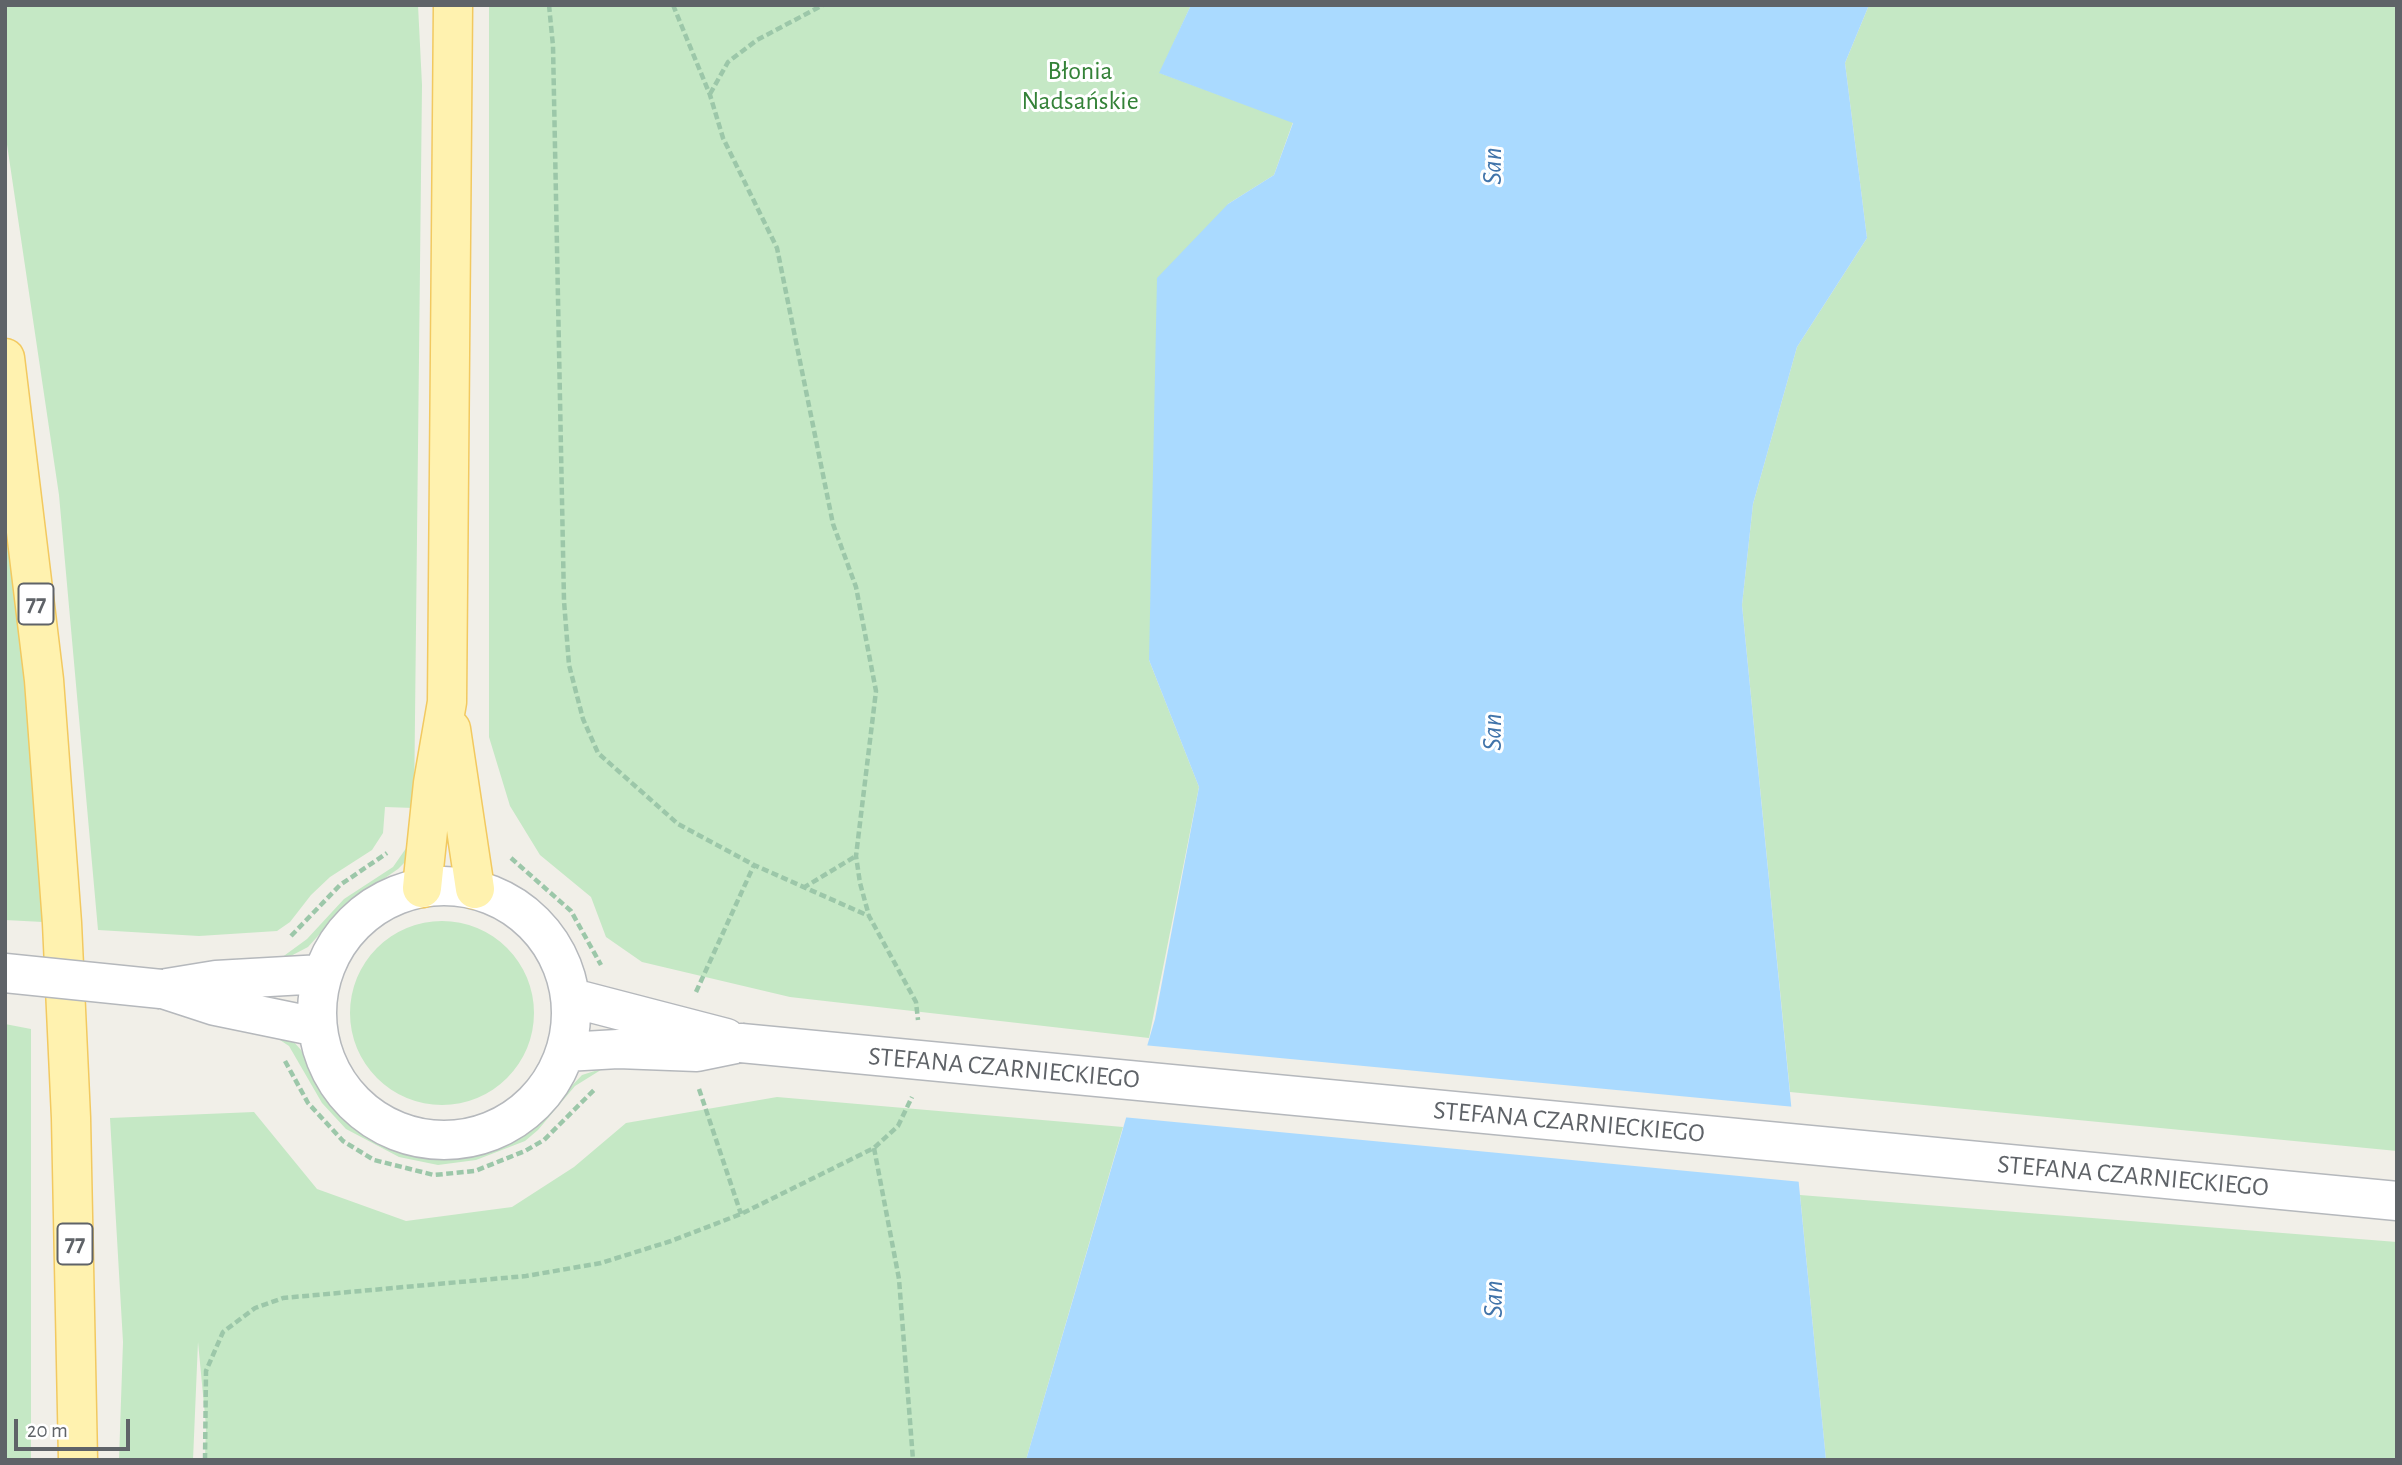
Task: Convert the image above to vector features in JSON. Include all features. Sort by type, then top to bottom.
[{"type":"main road","points":[[453,5],[447,702],[475,889]]},
{"type":"main road","name":"77","points":[[5,358],[37,618],[62,909],[71,1118],[78,1460]]},
{"type":"main road","points":[[422,888],[433,783],[447,702]]},
{"type":"street","points":[[448,886],[475,889],[510,904],[540,929],[561,960],[572,998],[572,1025],[566,1052],[547,1091],[515,1121],[475,1138],[431,1141],[390,1129],[354,1104],[328,1068],[317,1027],[317,1000],[322,974],[337,943],[360,917],[389,898],[422,888],[448,886]]},
{"type":"street","points":[[5,973],[161,989],[215,1006],[317,1027]]},
{"type":"street","points":[[161,989],[216,980],[322,974]]},
{"type":"street","name":"STEFANA CZARNIECKIEGO","points":[[572,998],[706,1031],[741,1043],[2397,1202]]},
{"type":"street","name":"STEFANA CZARNIECKIEGO","points":[[566,1052],[618,1049],[697,1052],[741,1043]]},
{"type":"path","points":[[549,5],[554,46],[563,588],[569,665],[583,719],[598,753],[678,824],[754,865],[869,916]]},
{"type":"path","points":[[673,5],[710,95],[723,138],[777,248],[833,524],[859,600],[876,691],[856,856],[869,916],[916,1002],[919,1026]]},
{"type":"path","points":[[710,95],[728,62],[757,40],[823,5]]},
{"type":"path","points":[[287,939],[340,885],[374,865],[394,844]]},
{"type":"path","points":[[504,851],[566,905],[602,966]]},
{"type":"path","points":[[803,888],[856,856]]},
{"type":"path","points":[[695,996],[754,865]]},
{"type":"path","points":[[283,1057],[308,1104],[343,1141],[374,1160],[434,1175],[475,1171],[525,1151],[544,1140],[598,1086]]},
{"type":"path","points":[[696,1079],[741,1214]]},
{"type":"path","points":[[205,1460],[206,1371],[223,1332],[255,1308],[283,1298],[526,1276],[601,1262],[671,1241],[741,1214],[874,1148],[898,1126],[914,1093]]},
{"type":"path","points":[[874,1148],[899,1279],[913,1460]]},
{"type":"green space","points":[[5,5],[418,5],[422,85],[414,808],[385,807],[383,833],[372,850],[330,877],[311,895],[290,922],[277,931],[199,936],[98,930],[59,495],[5,131]]},
{"type":"green space","name":"Błonia Nadsańskie","points":[[489,5],[1191,5],[1160,73],[1293,122],[1274,175],[1228,204],[1149,660],[1199,787],[1149,1038],[790,997],[642,962],[606,937],[591,897],[540,855],[510,806],[489,737]]},
{"type":"green space","points":[[1869,5],[2397,5],[2397,1151],[1790,1092],[1742,605],[1753,504],[1797,347],[1867,238],[1845,63]]},
{"type":"green space","points":[[5,481],[62,923],[5,920]]},
{"type":"green space","points":[[409,844],[407,860],[398,869],[346,905],[308,947],[285,959],[281,958],[307,939],[344,899],[393,867]]},
{"type":"green space","points":[[442,921],[477,928],[507,948],[527,978],[534,1013],[527,1048],[507,1078],[477,1098],[442,1105],[407,1098],[377,1078],[357,1048],[350,1013],[357,978],[377,948],[407,928]]},
{"type":"green space","points":[[5,1024],[31,1029],[31,1460],[5,1460]]},
{"type":"green space","points":[[274,1036],[293,1041],[301,1050],[322,1089],[351,1123],[382,1144],[422,1157],[477,1155],[510,1142],[544,1115],[582,1075],[604,1068],[575,1086],[538,1130],[525,1141],[476,1160],[438,1165],[399,1157],[346,1129],[322,1103],[289,1046]]},
{"type":"green space","points":[[777,1097],[1123,1127],[1026,1460],[205,1460],[206,1426],[198,1342],[193,1460],[119,1460],[123,1342],[110,1118],[254,1112],[317,1189],[406,1221],[512,1207],[574,1167],[626,1123]]},
{"type":"green space","points":[[1800,1195],[2397,1242],[2397,1460],[1826,1460]]},
{"type":"water","name":"San","points":[[1191,5],[1869,5],[1845,63],[1867,238],[1797,347],[1753,504],[1742,605],[1826,1460],[1026,1460],[1155,1019],[1199,787],[1149,660],[1157,278],[1228,204],[1274,175],[1293,123],[1159,73]]},
{"type":"pier","points":[[1143,1045],[1795,1107],[1802,1182],[1122,1117]]}]
